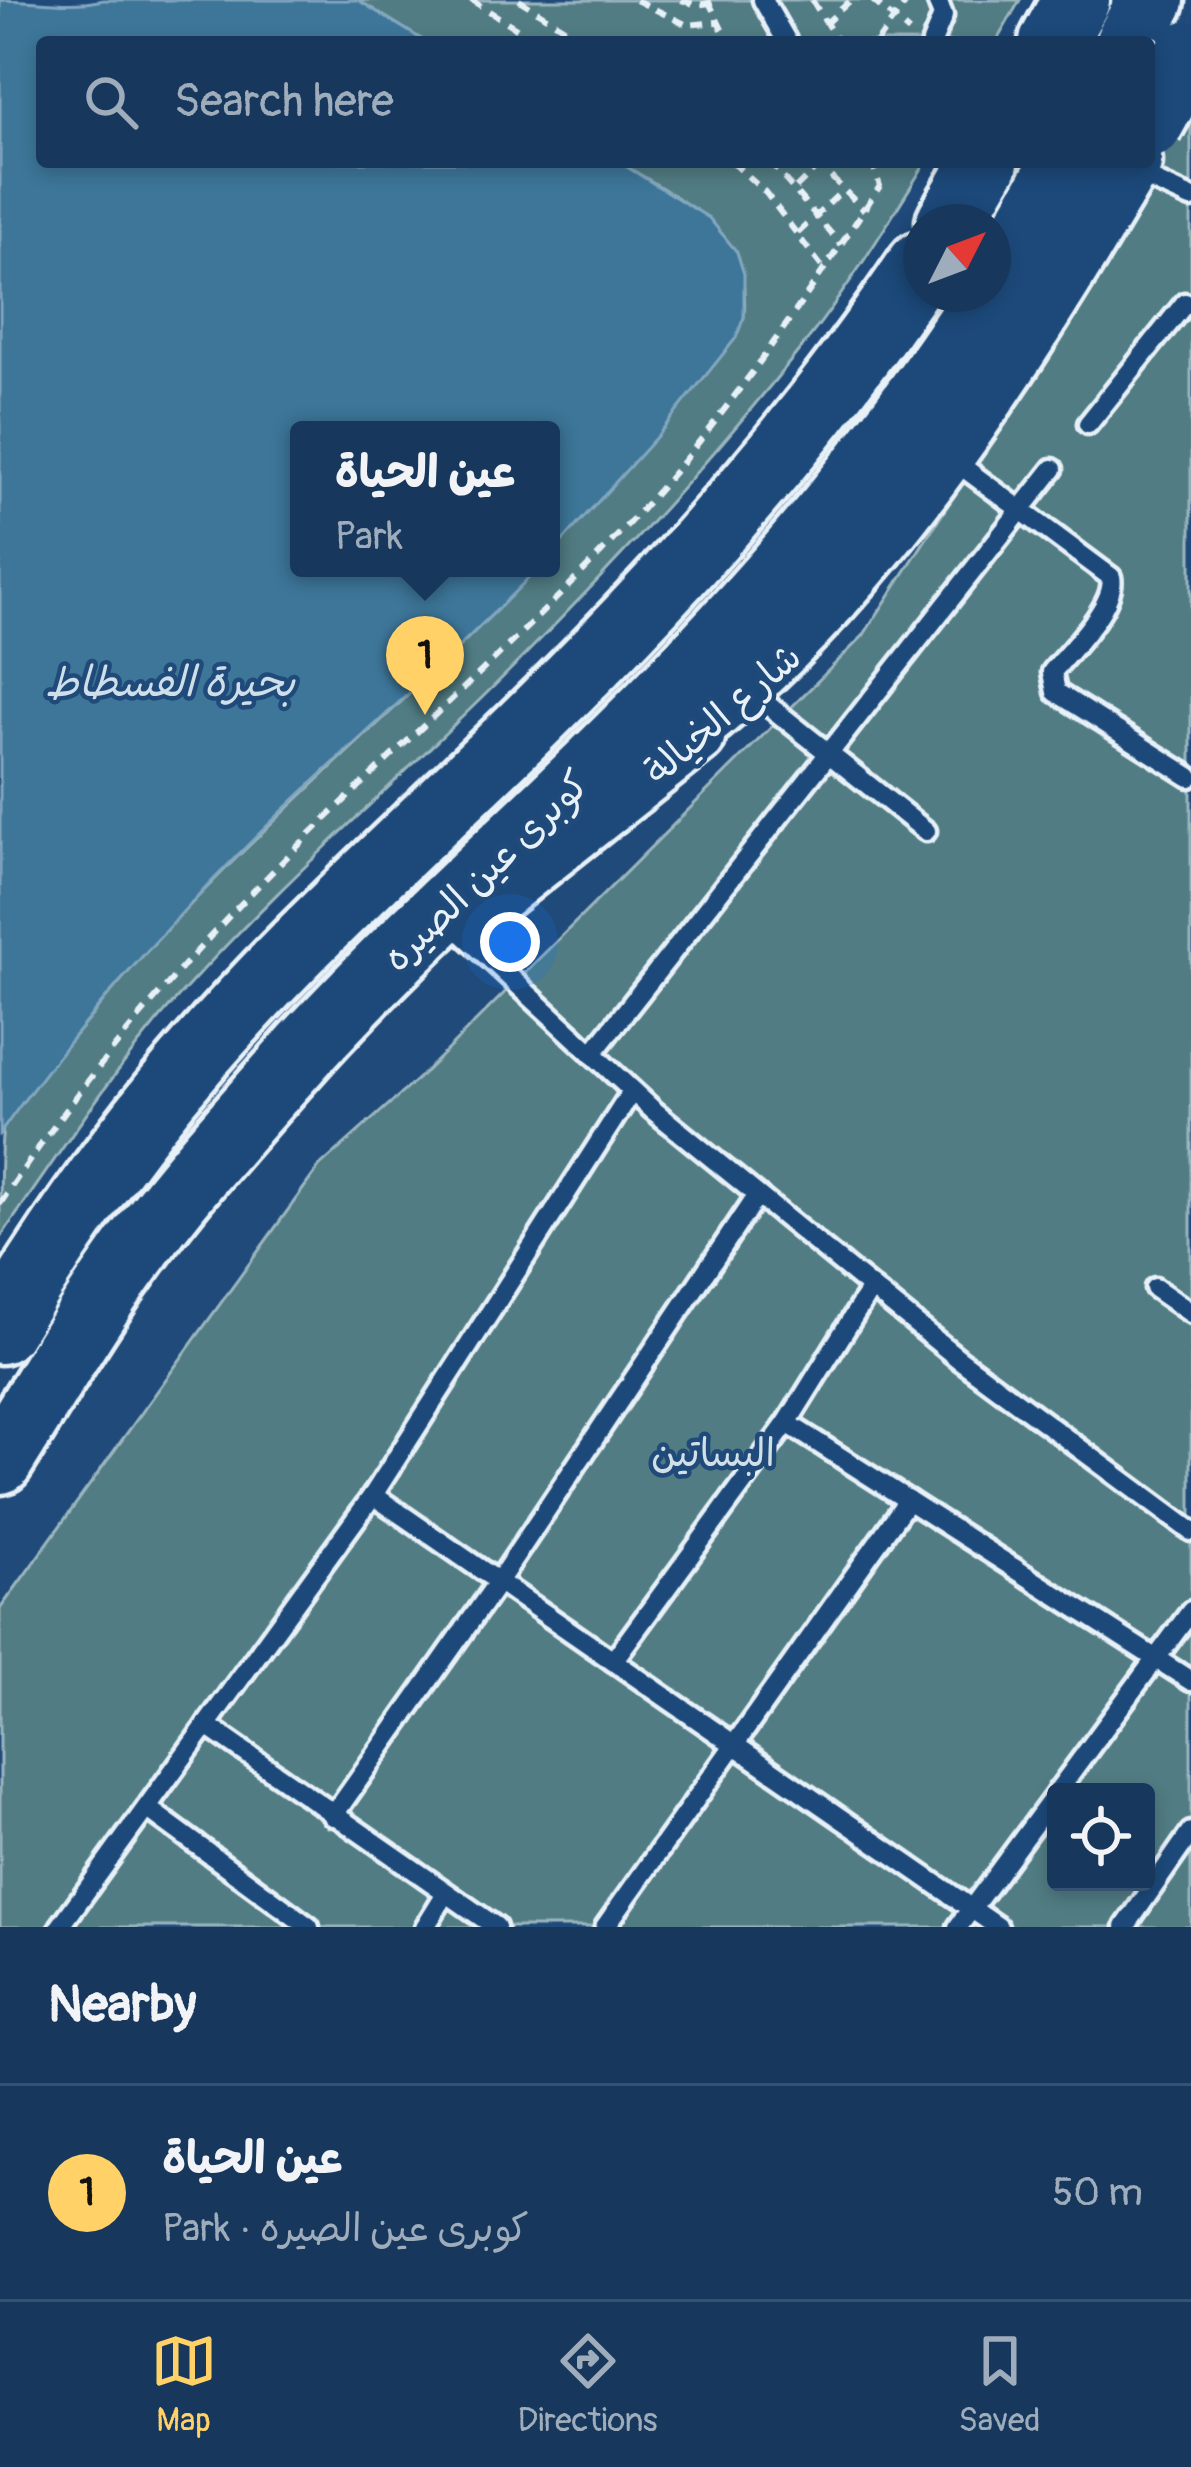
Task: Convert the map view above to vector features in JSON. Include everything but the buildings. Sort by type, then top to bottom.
[{"type":"highway","points":[[1132,36],[1151,0]]},
{"type":"highway","points":[[960,204],[982,168]]},
{"type":"highway","name":"كوبرى عين الصيره","points":[[1011,256],[1062,168]]},
{"type":"highway","points":[[520,835],[607,785],[676,736],[762,665],[810,617],[1152,168]]},
{"type":"highway","name":"كوبرى عين الصيره","points":[[0,1330],[62,1229],[187,1068],[325,919],[543,711],[739,504],[848,370],[903,291]]},
{"type":"highway","name":"كوبرى عين الصيره","points":[[0,1460],[122,1269],[183,1190],[324,1030],[730,627],[931,383],[977,312]]},
{"type":"street","points":[[984,204],[1004,168]]},
{"type":"street","name":"شارع الخيالة","points":[[0,1472],[181,1218],[257,1127],[369,1010],[459,930],[754,694],[888,550],[1069,310],[1153,168]]},
{"type":"street","points":[[0,1364],[131,1183],[230,1063],[329,954],[595,700],[689,602],[790,488],[880,372],[917,312]]},
{"type":"lane","points":[[763,0],[784,36]]},
{"type":"lane","points":[[935,36],[944,16],[937,0]]},
{"type":"lane","points":[[1088,424],[1182,301]]},
{"type":"lane","points":[[956,463],[1106,572],[1114,584],[1109,600],[1052,672],[1056,692],[1190,777]]},
{"type":"lane","points":[[592,1054],[1053,469]]},
{"type":"lane","points":[[754,694],[926,832]]},
{"type":"lane","points":[[459,930],[632,1091],[757,1195],[958,1359],[1191,1531]]},
{"type":"lane","points":[[60,1927],[374,1495],[632,1091]]},
{"type":"lane","points":[[333,1816],[498,1582],[757,1195]]},
{"type":"lane","points":[[613,1661],[787,1423],[872,1288]]},
{"type":"lane","points":[[1155,1288],[1191,1313]]},
{"type":"lane","points":[[787,1423],[1191,1681]]},
{"type":"lane","points":[[374,1495],[998,1927]]},
{"type":"lane","points":[[605,1927],[908,1500]]},
{"type":"lane","points":[[1064,1783],[1191,1611]]},
{"type":"lane","points":[[206,1725],[496,1927]]},
{"type":"lane","points":[[958,1927],[1047,1806]]},
{"type":"lane","points":[[147,1808],[308,1927]]},
{"type":"lane","points":[[1125,1927],[1191,1832]]},
{"type":"lane","points":[[425,1927],[446,1893]]},
{"type":"path","points":[[471,0],[528,36]]},
{"type":"path","points":[[519,0],[576,36]]},
{"type":"path","points":[[636,0],[687,25],[717,22]]},
{"type":"path","points":[[681,0],[697,5],[709,2],[725,36]]},
{"type":"path","points":[[812,0],[834,36]]},
{"type":"path","points":[[825,24],[851,0]]},
{"type":"path","points":[[872,0],[913,36]]},
{"type":"path","points":[[881,36],[908,0]]},
{"type":"path","points":[[739,168],[765,192],[825,271]]},
{"type":"path","points":[[779,168],[841,245]]},
{"type":"path","points":[[795,188],[814,168]]},
{"type":"path","points":[[822,168],[864,210]]},
{"type":"path","points":[[0,1204],[86,1084],[206,942],[647,502],[746,384],[825,271],[880,186],[874,168]]},
{"type":"path","points":[[797,234],[843,190]]},
{"type":"green space","points":[[358,0],[1020,0],[999,36],[416,36]]},
{"type":"green space","name":"البساتين","points":[[1191,97],[1191,1927],[0,1927],[0,1609],[319,1167],[423,1074],[863,636],[1021,393],[1150,168],[1155,168],[1155,160]]},
{"type":"green space","points":[[629,168],[922,168],[838,299],[736,427],[552,627],[254,917],[172,1004],[104,1089],[0,1238],[3,1129],[33,1085],[144,954],[254,841],[529,577],[560,577],[560,543],[744,318],[744,288],[737,262],[725,241],[689,206]]},
{"type":"water","name":"بحيرة الفسطاط","points":[[0,0],[65,4],[358,0],[416,36],[36,36],[36,168],[629,168],[709,218],[737,252],[744,274],[744,317],[736,338],[658,435],[560,544],[560,421],[290,421],[290,577],[529,577],[194,900],[93,1013],[0,1133]]},
{"type":"place","name":"عين الحياة","points":[[425,715]]}]
